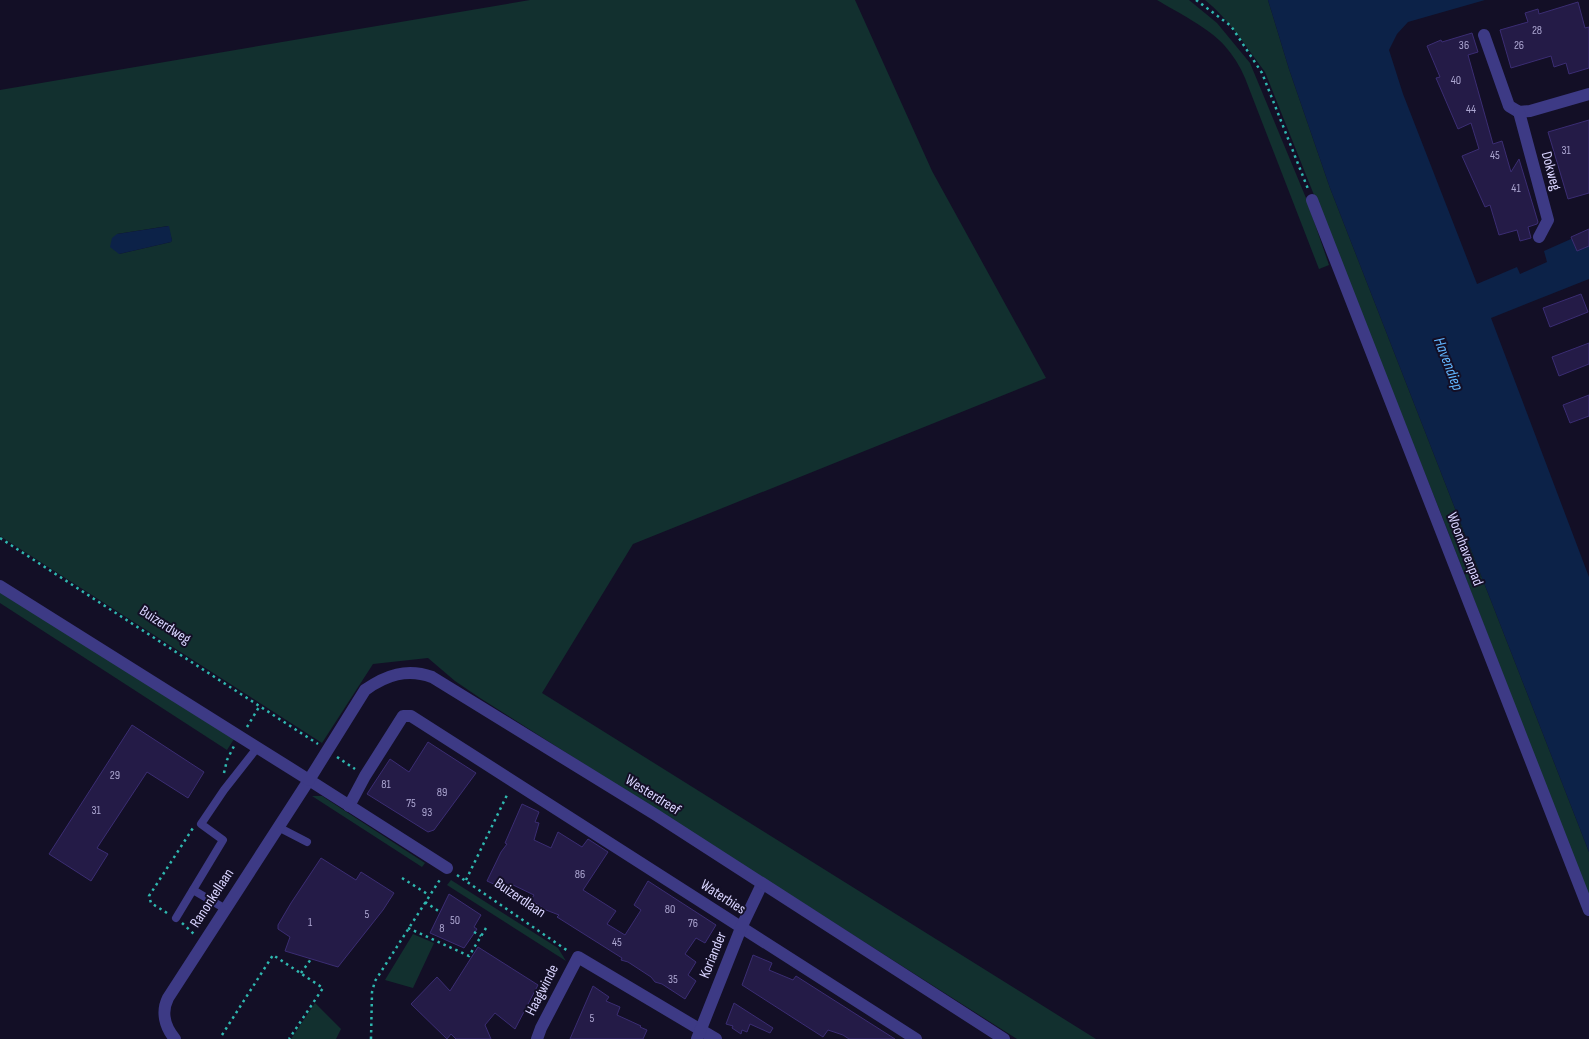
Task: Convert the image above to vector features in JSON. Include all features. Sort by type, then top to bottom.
[{"type":"street","name":"Dokweg","points":[[1484,35],[1509,106],[1519,112],[1548,220],[1539,238]]},
{"type":"street","points":[[1519,112],[1530,111],[1589,94]]},
{"type":"street","name":"Woonhavenpad","points":[[1312,200],[1589,910]]},
{"type":"street","points":[[0,586],[447,868]]},
{"type":"street","name":"Westerdreef","points":[[309,780],[366,690],[390,676],[413,672],[423,674],[442,682],[639,805],[1004,1039]]},
{"type":"street","name":"Waterbies","points":[[349,806],[365,776],[403,716],[411,716],[916,1039]]},
{"type":"street","name":"Ranonkellaan","points":[[175,1039],[167,1026],[164,1005],[180,976],[309,780]]},
{"type":"street","name":"Koriander","points":[[699,1034],[741,928],[762,884]]},
{"type":"street","points":[[578,958],[699,1034],[716,1039]]},
{"type":"street","name":"Haagwinde","points":[[538,1039],[541,1028],[578,958]]},
{"type":"lane","points":[[176,918],[223,840],[201,824],[224,790],[257,748]]},
{"type":"lane","points":[[278,826],[307,842]]},
{"type":"lane","points":[[193,890],[224,908]]},
{"type":"path","points":[[1196,0],[1231,26],[1262,73],[1312,200]]},
{"type":"path","name":"Buizerdweg","points":[[0,538],[311,740]]},
{"type":"path","points":[[466,881],[513,782]]},
{"type":"path","points":[[372,1039],[372,992],[375,981],[447,868]]},
{"type":"path","name":"Buizerdlaan","points":[[447,868],[578,958]]},
{"type":"path","points":[[402,878],[429,895]]},
{"type":"path","points":[[425,902],[440,912]]},
{"type":"path","points":[[408,928],[469,956],[486,928]]},
{"type":"path","points":[[474,932],[481,936]]},
{"type":"path","points":[[222,1035],[273,954],[323,988],[289,1039]]},
{"type":"path","points":[[301,973],[311,959]]},
{"type":"green space","points":[[530,0],[855,0],[932,171],[1046,378],[633,544],[542,693],[1096,1039],[1017,1039],[480,698],[455,681],[428,658],[373,664],[322,743],[0,536],[0,90]],"holes":[[[168,226],[171,242],[119,254],[117,234]]]},
{"type":"green space","points":[[1157,0],[1189,0],[1217,23],[1250,63],[1306,198],[1329,265],[1319,269],[1245,78],[1236,61],[1224,45],[1210,32]]},
{"type":"green space","points":[[1205,0],[1268,0],[1289,69],[1330,188],[1589,852],[1589,898],[1443,519],[1265,72],[1230,25]]},
{"type":"green space","points":[[0,588],[234,739],[227,750],[0,603]]},
{"type":"green space","points":[[312,796],[322,796],[425,863],[422,867]]},
{"type":"green space","points":[[451,880],[558,948],[566,961],[447,885]]},
{"type":"green space","points":[[413,934],[434,943],[413,988],[385,980]]},
{"type":"green space","points":[[315,1003],[341,1029],[336,1039],[291,1039]]},
{"type":"water","name":"Havendiep","points":[[1268,0],[1485,0],[1408,22],[1397,34],[1389,50],[1403,94],[1477,284],[1517,267],[1520,274],[1547,262],[1544,251],[1589,231],[1589,279],[1491,318],[1589,577],[1589,852],[1330,188],[1289,69]]},
{"type":"water","points":[[169,226],[171,242],[119,254],[110,247],[112,238],[117,234]]},
{"type":"building","points":[[1578,2],[1585,28],[1589,27],[1589,68],[1569,74],[1566,63],[1554,67],[1551,56],[1511,68],[1500,30],[1528,22],[1525,13],[1538,9],[1539,14]]},
{"type":"building","points":[[1472,33],[1478,52],[1468,55],[1493,144],[1502,141],[1511,172],[1519,159],[1538,222],[1528,227],[1531,238],[1520,241],[1517,230],[1499,235],[1490,205],[1485,207],[1462,156],[1479,149],[1471,123],[1458,129],[1436,78],[1440,77],[1427,46],[1441,40],[1442,42]]},
{"type":"building","points":[[1589,120],[1589,193],[1568,199],[1548,132]]},
{"type":"building","points":[[1589,229],[1589,246],[1577,251],[1571,237]]},
{"type":"building","points":[[1581,294],[1588,312],[1550,327],[1543,308]]},
{"type":"building","points":[[1589,343],[1589,364],[1559,376],[1552,357]]},
{"type":"building","points":[[1589,395],[1589,416],[1570,423],[1563,405]]},
{"type":"building","points":[[132,725],[204,772],[188,798],[147,772],[97,848],[108,854],[91,881],[49,854]]},
{"type":"building","points":[[428,742],[476,773],[434,830],[428,832],[367,794],[390,759],[409,772]]},
{"type":"building","points":[[522,804],[539,812],[535,822],[539,823],[534,840],[551,848],[558,832],[582,847],[588,839],[608,852],[583,890],[616,911],[607,924],[625,935],[641,910],[634,905],[648,881],[716,925],[705,943],[696,938],[685,954],[696,962],[688,975],[696,981],[685,999],[662,984],[655,982],[651,977],[628,962],[621,960],[622,958],[557,917],[559,915],[546,910],[531,900],[534,895],[511,884],[509,891],[487,881],[507,844],[505,843]]},
{"type":"building","points":[[321,858],[356,880],[361,872],[394,893],[338,967],[285,951],[290,937],[278,929],[278,925],[291,903]]},
{"type":"building","points":[[449,894],[481,915],[474,927],[477,929],[464,948],[430,933]]},
{"type":"building","points":[[478,947],[538,985],[515,1029],[495,1013],[485,1025],[491,1039],[456,1039],[451,1034],[447,1039],[411,1004],[437,977],[450,991]]},
{"type":"building","points":[[753,955],[772,963],[769,970],[793,980],[796,976],[895,1039],[849,1039],[828,1030],[823,1037],[742,985]]},
{"type":"building","points":[[593,986],[609,997],[606,1001],[620,1007],[617,1015],[647,1030],[643,1039],[570,1039]]},
{"type":"building","points":[[734,1003],[773,1028],[770,1033],[750,1024],[747,1032],[742,1030],[741,1034],[732,1028],[733,1026],[726,1024]]}]
